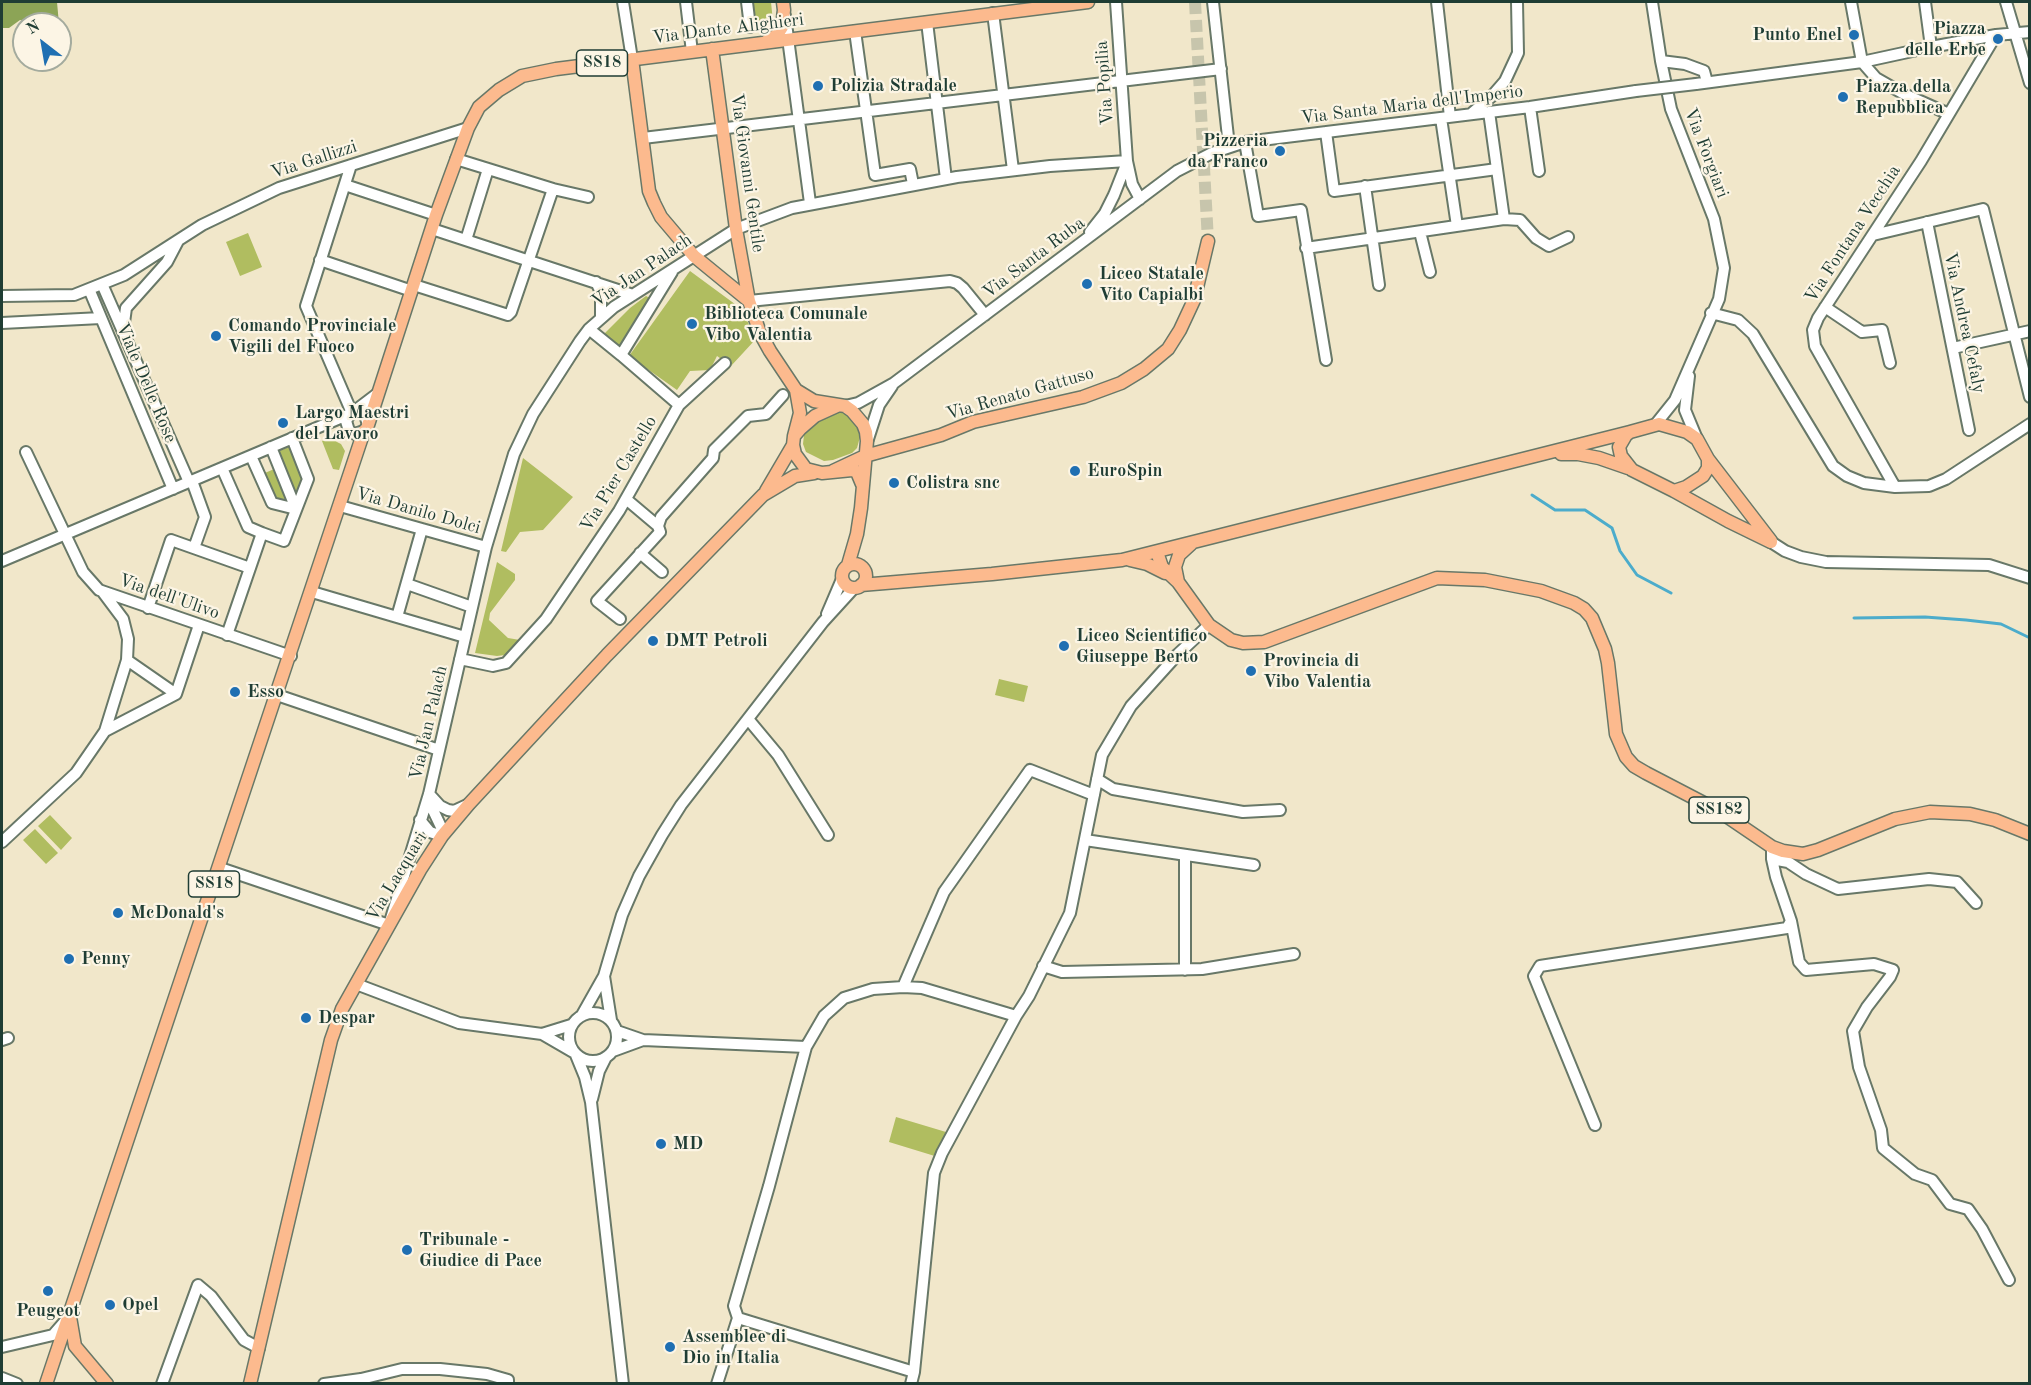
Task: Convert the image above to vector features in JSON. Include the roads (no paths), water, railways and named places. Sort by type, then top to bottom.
[{"type":"main road","name":"Via Dante Alighieri","points":[[468,128],[479,107],[499,90],[522,76],[556,69],[1088,2]]},
{"type":"main road","points":[[760,43],[773,38],[780,31],[784,21],[784,6]]},
{"type":"main road","name":"Via Giovanni Gentile","points":[[712,49],[736,229],[749,301],[770,351],[796,390]]},
{"type":"main road","points":[[632,59],[649,191],[654,203],[661,217],[694,256],[749,301]]},
{"type":"main road","name":"SS18","points":[[46,1383],[358,453],[358,429],[377,394],[436,215],[468,128]]},
{"type":"main road","name":"Via Renato Gattuso","points":[[865,456],[941,435],[973,422],[1083,397],[1121,383],[1144,369],[1168,349],[1180,330],[1194,300],[1208,241]]},
{"type":"main road","points":[[796,390],[800,413],[793,440],[799,462],[806,470],[814,472],[852,470],[857,472],[863,489]]},
{"type":"main road","points":[[796,390],[814,401],[841,406],[852,411],[863,424],[867,441],[857,534],[848,565],[842,572],[842,579],[846,585],[857,587],[1126,559],[1659,424],[1678,428],[1697,439],[1708,459],[1771,542]]},
{"type":"main road","points":[[793,440],[806,423],[841,406]]},
{"type":"main road","points":[[1630,432],[1619,447],[1624,463],[1632,470]]},
{"type":"main road","name":"Via Lacquari","points":[[764,495],[793,440]]},
{"type":"main road","points":[[1542,454],[1578,454],[1599,458],[1632,470],[1771,542]]},
{"type":"main road","points":[[833,471],[865,456]]},
{"type":"main road","points":[[1674,491],[1686,487],[1703,476],[1708,468],[1708,459]]},
{"type":"main road","name":"Via Lacquari","points":[[250,1383],[331,1040],[342,1009],[420,870],[442,836],[470,804],[607,655],[764,495],[795,476],[814,472]]},
{"type":"main road","points":[[857,534],[865,579],[857,587]]},
{"type":"main road","points":[[1173,575],[1179,555],[1193,542]]},
{"type":"main road","points":[[1157,552],[1165,555],[1173,575],[1209,625]]},
{"type":"main road","points":[[1126,559],[1173,575]]},
{"type":"main road","points":[[848,565],[855,563],[886,584]]},
{"type":"main road","name":"SS182","points":[[1209,625],[1231,640],[1254,644],[1264,642],[1437,578],[1485,580],[1542,591],[1563,598],[1584,609],[1592,618],[1608,663],[1616,734],[1626,757],[1634,766],[1719,811],[1772,853],[1783,851],[1803,854],[1895,819],[1930,812],[1970,814],[1995,820],[2030,834]]},
{"type":"main road","points":[[70,1316],[75,1346],[106,1383]]},
{"type":"street","points":[[623,2],[632,59]]},
{"type":"street","points":[[686,2],[692,52]]},
{"type":"street","points":[[747,2],[750,27]]},
{"type":"street","name":"Via Popilia","points":[[1116,2],[1128,161],[1132,184],[1140,199]]},
{"type":"street","points":[[1214,2],[1229,146]]},
{"type":"street","points":[[1437,2],[1449,175],[1457,226]]},
{"type":"street","points":[[1471,114],[1505,81],[1518,53],[1517,2]]},
{"type":"street","name":"Via Forgiari","points":[[1652,2],[1671,109],[1714,219],[1724,268],[1719,298],[1675,400],[1655,425]]},
{"type":"street","points":[[1851,2],[1862,62],[1876,78],[1948,114]]},
{"type":"street","points":[[1925,2],[1931,47]]},
{"type":"street","points":[[2006,2],[2030,83]]},
{"type":"street","points":[[784,6],[789,21],[796,31],[814,36]]},
{"type":"street","points":[[784,6],[810,203]]},
{"type":"street","points":[[993,14],[1013,170]]},
{"type":"street","points":[[927,22],[946,179]]},
{"type":"street","points":[[855,31],[875,175],[910,169],[913,184]]},
{"type":"street","name":"Via Santa Maria dell'Imperio","points":[[1194,161],[1229,146],[1245,142],[1530,107],[1862,62],[1996,35],[2030,32]]},
{"type":"street","name":"Via Fontana Vecchia","points":[[1894,487],[1815,346],[1813,330],[1825,307],[1921,161],[1996,35]]},
{"type":"street","points":[[1661,61],[1685,63],[1704,70],[1701,83]]},
{"type":"street","points":[[643,138],[1221,69]]},
{"type":"street","points":[[1530,107],[1539,171]]},
{"type":"street","points":[[1490,112],[1504,219]]},
{"type":"street","name":"Via Gallizzi","points":[[2,296],[74,295],[89,290],[124,275],[202,225],[279,188],[468,128]]},
{"type":"street","points":[[1326,132],[1334,191],[1497,169]]},
{"type":"street","points":[[1245,142],[1258,216],[1301,210],[1326,360]]},
{"type":"street","points":[[456,159],[553,189],[588,197]]},
{"type":"street","points":[[1077,246],[1105,213],[1128,161]]},
{"type":"street","name":"Via Jan Palach","points":[[389,925],[429,794],[486,547],[514,454],[532,414],[589,329],[616,306],[736,229],[775,213],[810,203],[946,179],[1050,166],[1128,161]]},
{"type":"street","name":"Via Santa Ruba","points":[[841,406],[858,403],[894,383],[1177,171],[1194,161]]},
{"type":"street","points":[[351,165],[306,306],[351,414]]},
{"type":"street","points":[[466,240],[488,169]]},
{"type":"street","points":[[345,185],[436,215]]},
{"type":"street","points":[[1365,186],[1379,285]]},
{"type":"street","points":[[320,260],[508,315],[530,260],[553,189]]},
{"type":"street","points":[[1873,235],[1983,208],[2030,397]]},
{"type":"street","points":[[1306,248],[1504,219],[1520,220],[1536,238],[1550,246],[1568,237]]},
{"type":"street","name":"Via Andrea Cefaly","points":[[1927,222],[1970,430]]},
{"type":"street","points":[[432,229],[530,260],[602,287],[633,295]]},
{"type":"street","points":[[1420,232],[1430,272]]},
{"type":"street","points":[[123,331],[126,308],[167,262],[178,240]]},
{"type":"street","points":[[621,355],[674,269]]},
{"type":"street","points":[[749,301],[950,281],[963,288],[985,315]]},
{"type":"street","name":"Viale Delle Rose","points":[[102,284],[205,517],[194,548]]},
{"type":"street","points":[[602,287],[616,306]]},
{"type":"street","points":[[601,318],[602,287]]},
{"type":"street","name":"Viale Delle Rose","points":[[89,290],[173,489]]},
{"type":"street","points":[[1825,307],[1862,332],[1882,330],[1890,363]]},
{"type":"street","points":[[1711,313],[1738,320],[1753,334],[1833,466],[1847,476],[1864,483],[1894,487],[1929,486],[1946,479],[2030,424]]},
{"type":"street","points":[[2,323],[101,318]]},
{"type":"street","name":"Via Pier Castello","points":[[460,659],[493,666],[507,663],[546,619],[626,499],[679,405],[589,329]]},
{"type":"street","points":[[1953,348],[2030,331]]},
{"type":"street","points":[[1690,362],[1685,410],[1697,439]]},
{"type":"street","points":[[679,405],[725,363]]},
{"type":"street","name":"Via Santa Ruba","points":[[867,441],[879,405],[894,383]]},
{"type":"street","points":[[358,429],[346,421],[351,414],[377,394]]},
{"type":"street","points":[[620,619],[597,601],[660,531],[658,526],[660,517],[713,458],[714,450],[748,416],[766,414],[783,394]]},
{"type":"street","points":[[2,561],[323,425],[359,412],[365,415],[358,429]]},
{"type":"street","points":[[323,425],[358,429]]},
{"type":"street","points":[[222,468],[248,527],[284,541],[308,479],[292,438]]},
{"type":"street","points":[[271,447],[296,509]]},
{"type":"street","name":"Via dell'Ulivo","points":[[26,452],[83,572],[102,591],[291,656]]},
{"type":"street","points":[[251,456],[272,503],[296,509]]},
{"type":"street","points":[[626,499],[658,526]]},
{"type":"street","name":"Via Danilo Dolci","points":[[340,506],[486,547]]},
{"type":"street","points":[[398,617],[422,529]]},
{"type":"street","points":[[227,634],[262,533]]},
{"type":"street","points":[[148,608],[171,540],[250,568]]},
{"type":"street","points":[[1771,542],[1801,557],[1826,562],[1989,566],[2030,578]]},
{"type":"street","points":[[640,553],[662,572]]},
{"type":"street","points":[[823,622],[842,579]]},
{"type":"street","points":[[407,584],[472,607]]},
{"type":"street","points":[[542,1034],[571,1025],[582,1015],[604,976],[622,915],[639,876],[681,805],[823,622],[857,587]]},
{"type":"street","points":[[2,842],[76,773],[105,731],[127,660],[128,639],[123,619],[102,591]]},
{"type":"street","points":[[312,592],[465,637]]},
{"type":"street","points":[[105,731],[176,694],[200,625]]},
{"type":"street","points":[[911,1383],[934,1173],[942,1153],[1029,996],[1070,913],[1102,755],[1131,706],[1178,654],[1209,625]]},
{"type":"street","points":[[127,660],[176,694]]},
{"type":"street","points":[[278,695],[439,750]]},
{"type":"street","points":[[748,719],[778,755],[828,835]]},
{"type":"street","points":[[903,987],[944,892],[1029,770],[1094,795]]},
{"type":"street","points":[[1097,779],[1113,789],[1243,812],[1280,810]]},
{"type":"street","points":[[429,794],[440,806],[448,810],[454,811],[470,804]]},
{"type":"street","points":[[429,794],[442,836]]},
{"type":"street","points":[[420,820],[430,832],[442,836]]},
{"type":"street","points":[[1085,840],[1254,865]]},
{"type":"street","points":[[1772,853],[1806,874],[1838,889],[1929,879],[1957,882],[1976,903]]},
{"type":"street","points":[[1772,853],[1791,921],[1799,962],[1806,970],[1874,964],[1893,970],[1853,1031],[1859,1066],[1881,1130],[1883,1148],[1915,1174],[1932,1180],[1950,1204],[1968,1209],[1982,1229],[2009,1280]]},
{"type":"street","points":[[1185,855],[1185,969]]},
{"type":"street","points":[[220,868],[389,925]]},
{"type":"street","points":[[1595,1125],[1534,976],[1540,966],[1787,928],[1791,921]]},
{"type":"street","points":[[1043,966],[1062,972],[1202,969],[1294,954]]},
{"type":"street","points":[[591,1102],[599,1071],[616,1045],[616,1031],[611,1020],[604,976]]},
{"type":"street","points":[[356,984],[459,1023],[542,1034],[588,1061],[594,1062],[643,1040]]},
{"type":"street","points":[[717,1383],[738,1318],[734,1306],[770,1186],[806,1047],[824,1016],[844,998],[873,990],[903,987],[922,988],[1016,1016]]},
{"type":"street","points":[[582,1015],[597,1013],[611,1020]]},
{"type":"street","points":[[571,1025],[568,1039],[585,1077],[591,1102],[623,1383]]},
{"type":"street","points":[[616,1031],[643,1040],[806,1047]]},
{"type":"street","points":[[162,1383],[198,1285],[212,1296],[244,1340],[259,1348]]},
{"type":"street","points":[[2,1347],[53,1335],[70,1316]]},
{"type":"street","points":[[738,1318],[914,1372]]},
{"type":"street","points":[[324,1383],[361,1379],[402,1369],[440,1369],[487,1374],[508,1380],[508,1383]]},
{"type":"street","points":[[2,1378],[17,1383]]},
{"type":"waterway","points":[[1532,495],[1555,510],[1585,510],[1612,528],[1620,551],[1637,575],[1671,593]]},
{"type":"waterway","points":[[1854,618],[1925,617],[1966,620],[2001,624],[2030,638]]},
{"type":"tunnel","points":[[1195,2],[1208,241]]},
{"type":"place","name":"Punto Enel","points":[[1854,35]]},
{"type":"place","name":"Piazza delle Erbe","points":[[1998,39]]},
{"type":"place","name":"Polizia Stradale","points":[[818,86]]},
{"type":"place","name":"Piazza della Repubblica","points":[[1843,97]]},
{"type":"place","name":"Pizzeria da Franco","points":[[1280,151]]},
{"type":"place","name":"Liceo Statale Vito Capialbi","points":[[1087,284]]},
{"type":"place","name":"Biblioteca Comunale Vibo Valentia","points":[[692,324]]},
{"type":"place","name":"Comando Provinciale Vigili del Fuoco","points":[[216,336]]},
{"type":"place","name":"Largo Maestri del Lavoro","points":[[283,423]]},
{"type":"place","name":"EuroSpin","points":[[1075,471]]},
{"type":"place","name":"Colistra snc","points":[[894,483]]},
{"type":"place","name":"DMT Petroli","points":[[653,641]]},
{"type":"place","name":"Liceo Scientifico Giuseppe Berto","points":[[1064,646]]},
{"type":"place","name":"Provincia di Vibo Valentia","points":[[1251,671]]},
{"type":"place","name":"Esso","points":[[235,692]]},
{"type":"place","name":"McDonald's","points":[[118,913]]},
{"type":"place","name":"Penny","points":[[69,959]]},
{"type":"place","name":"Despar","points":[[306,1018]]},
{"type":"place","name":"MD","points":[[661,1144]]},
{"type":"place","name":"Tribunale - Giudice di Pace","points":[[407,1250]]},
{"type":"place","name":"Peugeot","points":[[48,1291]]},
{"type":"place","name":"Opel","points":[[110,1305]]},
{"type":"place","name":"Assemblee di Dio in Italia","points":[[670,1347]]}]
